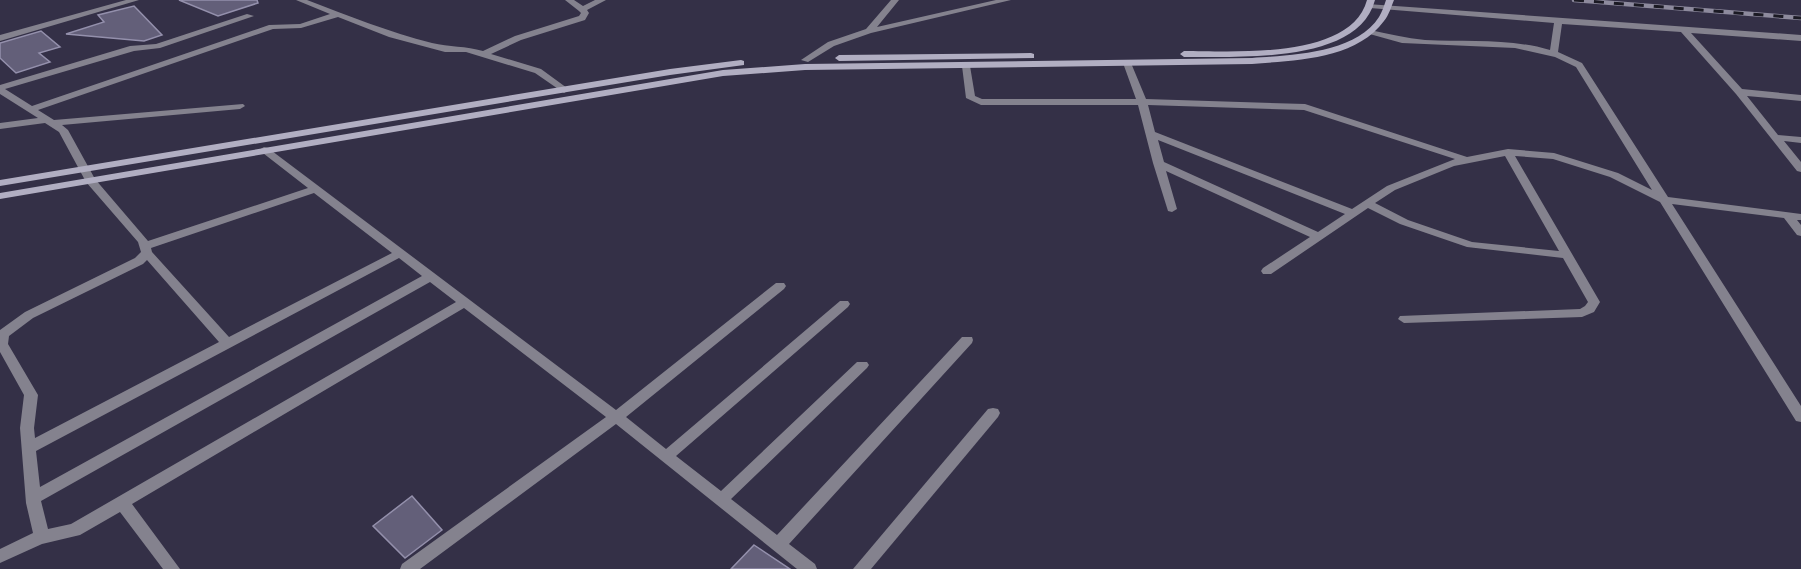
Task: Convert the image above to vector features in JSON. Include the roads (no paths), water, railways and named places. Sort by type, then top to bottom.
[{"type":"main road","points":[[0,196],[88,175],[564,90],[720,65],[805,60],[1257,52],[1293,49],[1332,41],[1351,32],[1360,23],[1371,3]]},
{"type":"main road","points":[[0,183],[88,175],[264,150],[723,73],[805,67],[1252,61],[1306,57],[1342,48],[1370,33],[1384,17],[1389,4]]},
{"type":"street","points":[[0,38],[135,0]]},
{"type":"street","points":[[300,0],[392,35],[445,49],[467,49],[538,71],[564,90]]},
{"type":"street","points":[[484,54],[518,38],[582,18],[585,13],[569,0]]},
{"type":"street","points":[[582,9],[602,0]]},
{"type":"street","points":[[869,31],[895,0]]},
{"type":"street","points":[[805,60],[831,44],[869,31],[1007,0]]},
{"type":"street","points":[[1371,3],[1558,21],[1801,38]]},
{"type":"street","points":[[29,110],[272,27],[301,26],[337,15]]},
{"type":"street","points":[[0,89],[133,48],[157,46],[249,16]]},
{"type":"street","points":[[1554,53],[1558,21]]},
{"type":"street","points":[[1684,30],[1801,169]]},
{"type":"street","points":[[1370,33],[1402,40],[1506,43],[1554,53],[1579,65],[1801,417]]},
{"type":"street","points":[[1127,63],[1142,102],[1172,208]]},
{"type":"street","points":[[966,66],[971,98],[981,102],[1142,102],[1305,107],[1464,159]]},
{"type":"street","points":[[0,89],[63,130],[88,175],[143,241],[146,249],[228,344]]},
{"type":"street","points":[[1738,92],[1801,98]]},
{"type":"street","points":[[0,126],[240,106]]},
{"type":"street","points":[[1151,134],[1352,213]]},
{"type":"street","points":[[1774,137],[1801,140]]},
{"type":"street","points":[[264,150],[616,417],[809,569]]},
{"type":"street","points":[[1404,318],[1582,313],[1590,309],[1594,302],[1508,152]]},
{"type":"street","points":[[1267,271],[1391,188],[1464,159],[1508,152],[1554,156],[1635,184],[1664,200],[1801,217]]},
{"type":"street","points":[[1158,163],[1317,236]]},
{"type":"street","points":[[42,537],[34,498],[27,428],[31,395],[4,357],[3,334],[29,315],[139,261],[146,249],[316,189]]},
{"type":"street","points":[[1366,203],[1404,222],[1471,244],[1566,255]]},
{"type":"street","points":[[1788,216],[1801,233]]},
{"type":"street","points":[[29,448],[400,253]]},
{"type":"street","points":[[34,498],[431,276]]},
{"type":"street","points":[[408,569],[616,417],[780,286]]},
{"type":"street","points":[[0,556],[42,537],[75,530],[464,302]]},
{"type":"street","points":[[666,457],[844,304]]},
{"type":"street","points":[[778,545],[967,340]]},
{"type":"street","points":[[721,500],[862,365]]},
{"type":"street","points":[[861,569],[993,413]]},
{"type":"street","points":[[122,503],[172,569]]},
{"type":"railway","points":[[1574,0],[1801,18]]}]
